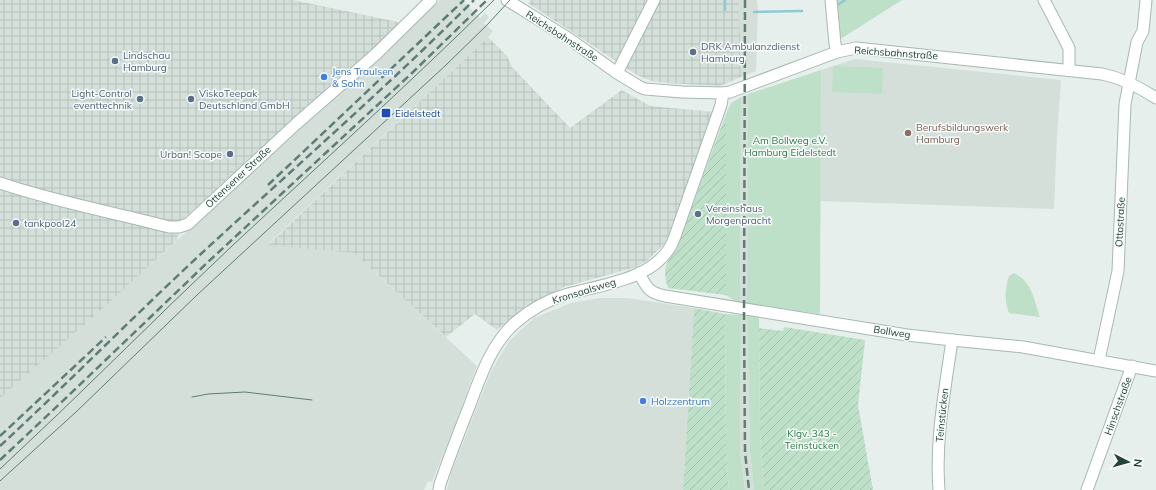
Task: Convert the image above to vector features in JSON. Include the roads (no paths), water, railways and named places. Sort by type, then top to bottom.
[{"type":"street","name":"Ottensener Straße","points":[[0,183],[25,192],[52,199],[169,226],[179,227],[188,224],[296,124],[376,54],[431,0]]},
{"type":"street","name":"Reichsbahnstraße","points":[[507,0],[570,40],[617,73],[645,89],[723,93],[741,88],[837,52],[856,48],[1102,74],[1118,77],[1156,98]]},
{"type":"street","points":[[617,73],[654,0]]},
{"type":"street","points":[[831,0],[837,52]]},
{"type":"street","points":[[1044,0],[1069,48],[1069,70]]},
{"type":"street","name":"Ottostraße","points":[[1099,360],[1118,271],[1125,104],[1137,42],[1143,31],[1146,0]]},
{"type":"street","name":"Kronsaalsweg","points":[[439,490],[453,446],[489,358],[503,336],[515,323],[530,312],[553,299],[612,284],[646,270],[658,262],[673,243],[721,105],[723,93]]},
{"type":"street","name":"Bollweg","points":[[639,273],[646,288],[655,294],[665,296],[907,335],[1023,347],[1156,371]]},
{"type":"street","name":"Teinstücken","points":[[939,490],[938,449],[952,340]]},
{"type":"street","name":"Hinschstraße","points":[[1087,490],[1132,366]]},
{"type":"waterway","points":[[725,0],[725,10]]},
{"type":"waterway","points":[[839,4],[845,0]]},
{"type":"waterway","points":[[754,12],[802,11]]},
{"type":"tram line","points":[[0,469],[59,414],[232,246],[397,93],[494,0]]},
{"type":"tram line","points":[[0,481],[76,412],[197,295],[446,65],[510,0]]},
{"type":"tram line","points":[[192,397],[208,394],[245,392],[312,400]]},
{"type":"railway","points":[[268,185],[464,0]]},
{"type":"railway","points":[[0,446],[178,276],[374,96],[474,0]]},
{"type":"railway","points":[[0,460],[208,262],[412,73],[487,0]]},
{"type":"railway","points":[[745,0],[745,452],[749,490]]},
{"type":"railway","points":[[0,436],[106,337]]},
{"type":"place","name":"DRK Ambulanzdienst Hamburg","points":[[693,52]]},
{"type":"place","name":"Lindschau Hamburg","points":[[115,61]]},
{"type":"place","name":"Jens Traulsen & Sohn","points":[[324,77]]},
{"type":"place","name":"Light-Control eventtechnik","points":[[140,99]]},
{"type":"place","name":"ViskoTeepak Deutschland GmbH","points":[[191,99]]},
{"type":"place","name":"Eidelstedt","points":[[386,113]]},
{"type":"place","name":"Berufsbildungswerk Hamburg","points":[[908,133]]},
{"type":"place","name":"Urban! Scope","points":[[230,154]]},
{"type":"place","name":"Vereinshaus Morgenpracht","points":[[698,214]]},
{"type":"place","name":"tankpool24","points":[[16,223]]},
{"type":"place","name":"Holzzentrum","points":[[643,401]]},
{"type":"park label","name":"Am Bollweg e.V. Hamburg Eidelstedt","points":[[790,146]]},
{"type":"park label","name":"Klgv. 343 - Teinstücken","points":[[812,438]]}]
